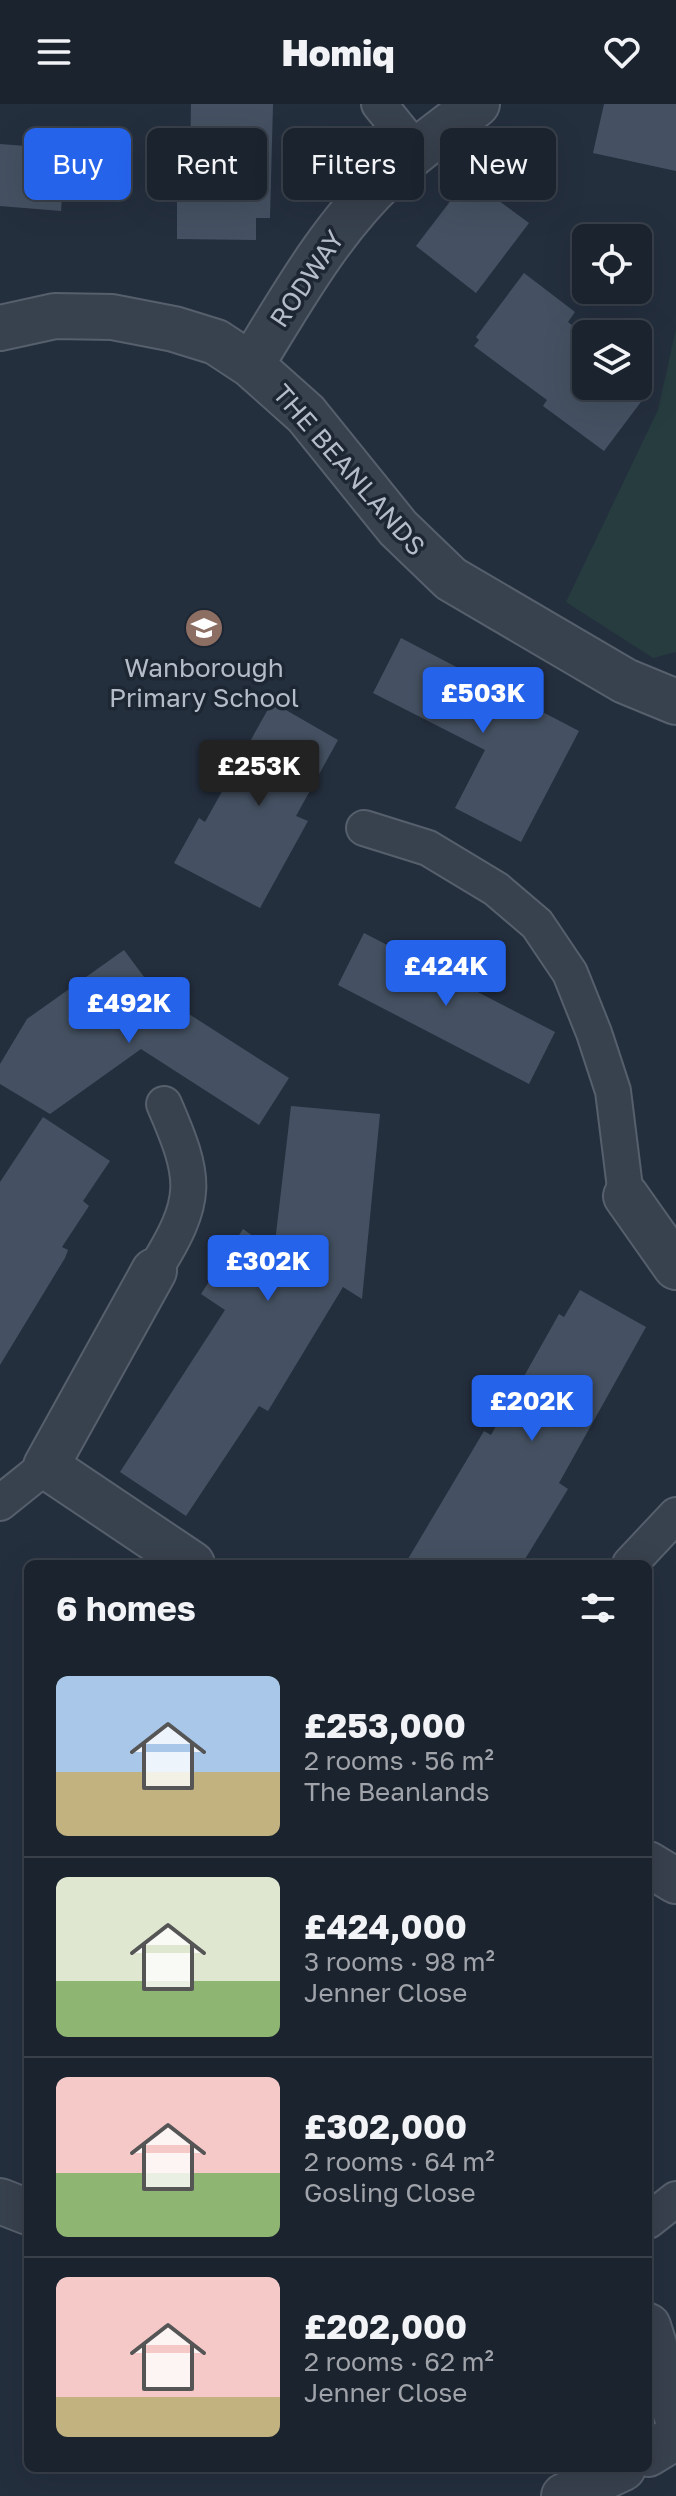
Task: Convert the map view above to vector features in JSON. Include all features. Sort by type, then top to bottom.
[{"type":"street","name":"RODWAY","points":[[424,146],[477,104]]},
{"type":"street","name":"RODWAY","points":[[251,365],[332,239],[366,200]]},
{"type":"street","name":"THE BEANLANDS","points":[[0,328],[55,316],[112,317],[174,329],[216,342],[251,365],[306,414],[398,528],[451,579],[625,681],[676,702]]},
{"type":"street","points":[[626,1196],[676,1267]]},
{"type":"street","points":[[154,1271],[46,1466],[186,1560]]},
{"type":"street","points":[[652,1866],[676,1881]]},
{"type":"street","points":[[0,2201],[24,2210]]},
{"type":"street","points":[[652,2339],[676,2414]]},
{"type":"street","points":[[652,2452],[676,2437]]},
{"type":"street","points":[[564,2496],[615,2472]]},
{"type":"lane","points":[[379,104],[398,128]]},
{"type":"lane","points":[[364,828],[428,848],[496,889],[537,924],[570,973],[609,1077],[626,1196]]},
{"type":"lane","points":[[154,1271],[177,1235],[188,1200],[189,1172],[164,1104]]},
{"type":"lane","points":[[0,1503],[46,1466]]},
{"type":"lane","points":[[634,1560],[676,1515]]},
{"type":"lane","points":[[652,2218],[676,2199]]},
{"type":"green space","points":[[676,329],[676,652],[653,658],[566,602],[658,410]]},
{"type":"building","points":[[191,104],[273,104],[270,218],[256,218],[256,240],[177,239],[177,200],[267,200],[267,128],[191,128]]},
{"type":"building","points":[[604,104],[676,104],[676,171],[593,153]]},
{"type":"building","points":[[0,144],[24,146],[24,200],[62,200],[61,211],[0,206]]},
{"type":"building","points":[[451,200],[498,200],[529,223],[476,293],[416,246]]},
{"type":"building","points":[[524,273],[575,312],[568,322],[572,325],[572,400],[642,400],[604,451],[543,406],[547,400],[474,346],[479,340],[476,337]]},
{"type":"building","points":[[401,638],[579,731],[521,842],[455,808],[485,750],[373,693]]},
{"type":"building","points":[[272,702],[338,740],[296,816],[308,821],[260,908],[174,863],[199,818],[205,822]]},
{"type":"building","points":[[364,933],[555,1032],[529,1084],[338,985]]},
{"type":"building","points":[[124,950],[156,993],[289,1078],[259,1125],[141,1049],[50,1114],[0,1084],[0,1064],[27,1019]]},
{"type":"building","points":[[291,1106],[380,1114],[362,1299],[343,1287],[268,1411],[259,1406],[186,1516],[120,1472],[225,1310],[201,1294],[243,1229],[274,1251]]},
{"type":"building","points":[[43,1117],[110,1161],[83,1201],[89,1206],[62,1247],[68,1250],[65,1258],[0,1365],[0,1182]]},
{"type":"building","points":[[580,1290],[646,1327],[559,1483],[568,1489],[524,1560],[407,1560],[484,1431],[491,1435],[559,1314],[564,1317]]},
{"type":"place","name":"Wanborough Primary School","points":[[204,628]]}]
